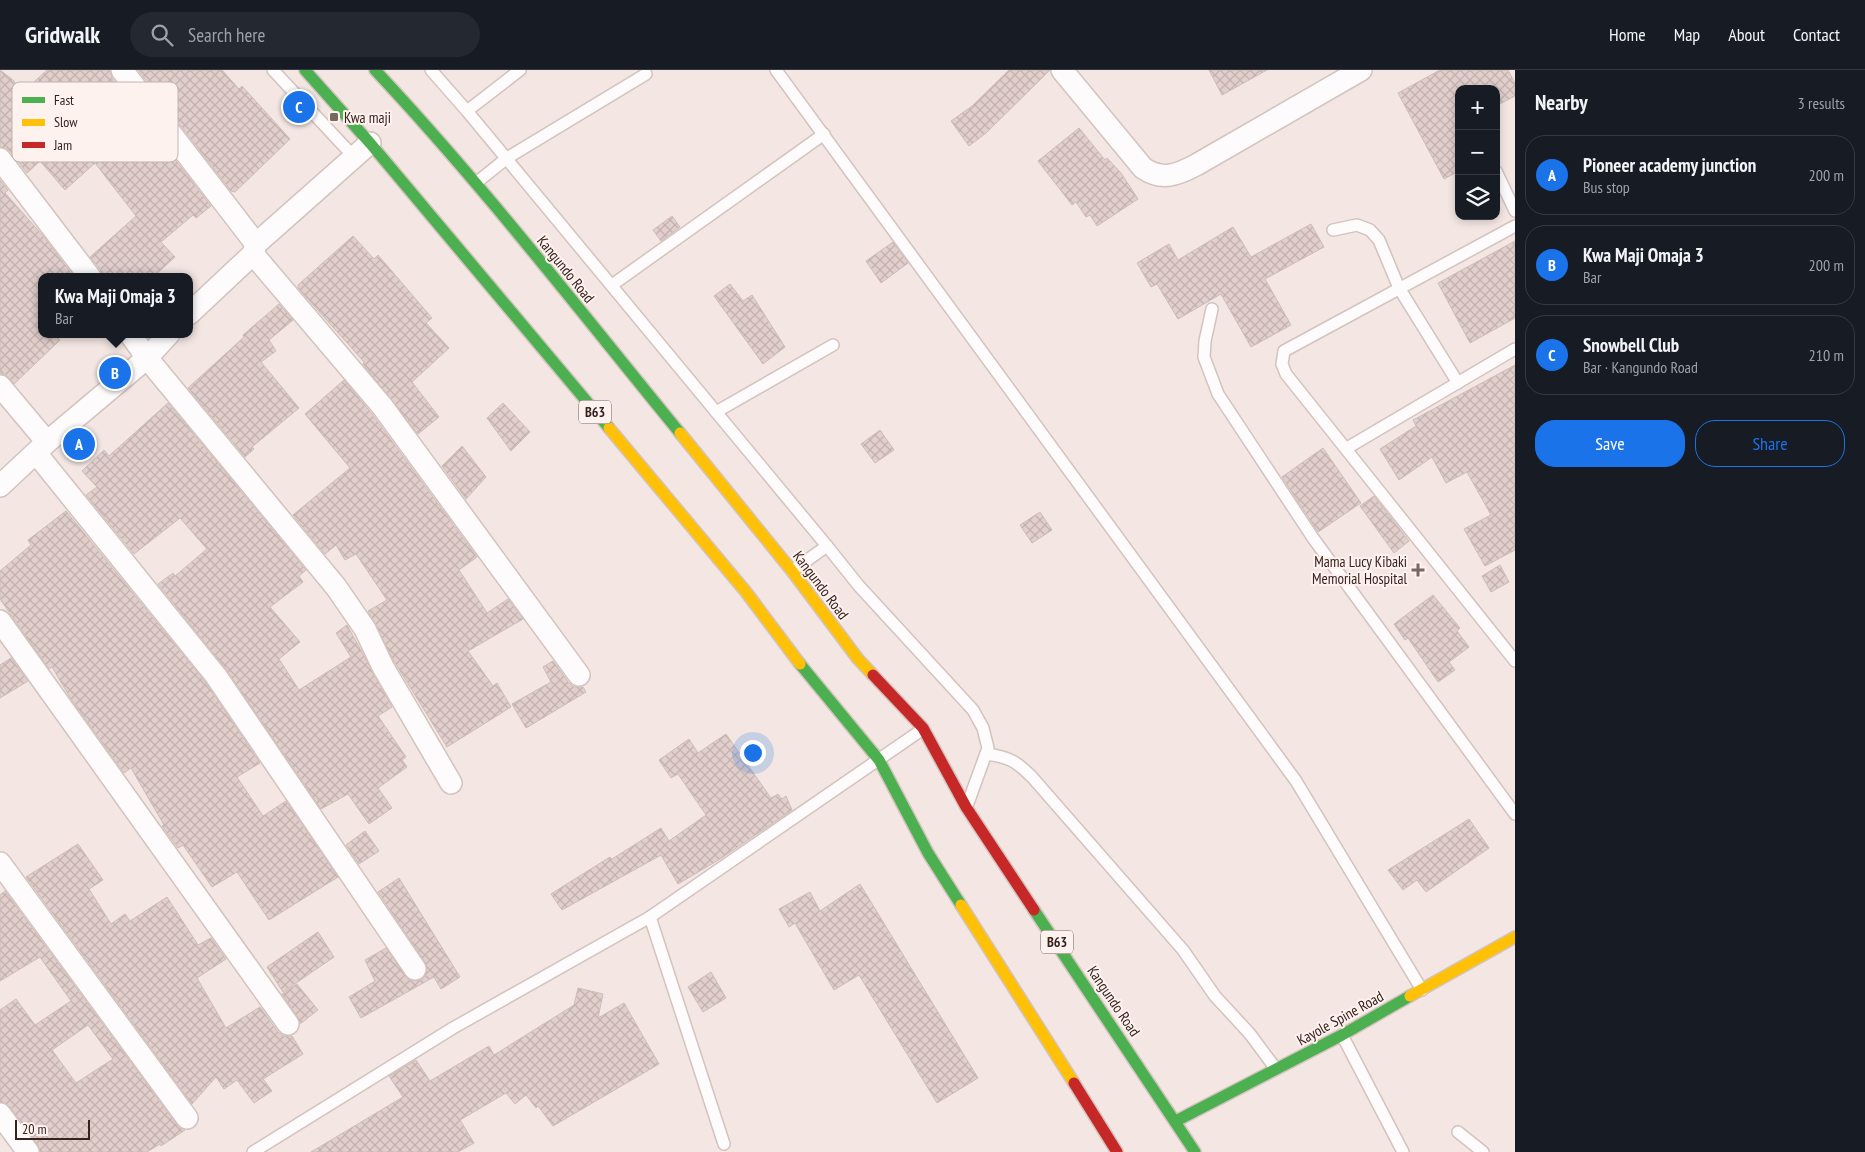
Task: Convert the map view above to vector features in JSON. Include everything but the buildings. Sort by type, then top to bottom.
[{"type":"main road","name":"B63","points":[[306,70],[370,143],[746,592],[821,692],[879,760],[928,853],[1117,1152]]},
{"type":"main road","name":"Kangundo Road","points":[[375,70],[424,122],[476,183],[792,571],[858,659],[924,728],[966,807],[1195,1152]]},
{"type":"main road","name":"Kayole Spine Road","points":[[1176,1121],[1342,1035],[1515,937]]},
{"type":"street","points":[[122,70],[131,82]]},
{"type":"street","points":[[1062,70],[1143,168],[1152,174],[1163,176],[1177,175],[1196,165],[1361,70]]},
{"type":"street","points":[[193,310],[254,249],[370,143]]},
{"type":"street","points":[[178,146],[254,249],[382,406],[579,675]]},
{"type":"street","points":[[0,159],[87,273]]},
{"type":"street","points":[[133,338],[147,358],[336,586],[365,629],[383,667],[451,783]]},
{"type":"street","points":[[0,486],[41,448],[147,358],[165,338]]},
{"type":"street","points":[[0,386],[41,448],[216,676],[416,969]]},
{"type":"street","points":[[0,621],[288,1024]]},
{"type":"street","points":[[0,863],[187,1118]]},
{"type":"street","points":[[0,1114],[28,1152]]},
{"type":"lane","points":[[273,70],[354,157]]},
{"type":"lane","points":[[431,70],[507,158],[859,586],[973,710],[983,728],[988,748],[966,807]]},
{"type":"lane","points":[[467,111],[520,70]]},
{"type":"lane","points":[[776,70],[1296,781],[1422,990]]},
{"type":"lane","points":[[476,183],[507,158],[646,74]]},
{"type":"lane","points":[[612,285],[824,134]]},
{"type":"lane","points":[[1498,175],[1515,211]]},
{"type":"lane","points":[[1333,230],[1357,225],[1370,230],[1379,240],[1399,288],[1458,383]]},
{"type":"lane","points":[[1515,226],[1284,351],[1282,364],[1286,374],[1347,448],[1515,661]]},
{"type":"lane","points":[[1212,310],[1205,341],[1204,356],[1218,394],[1313,538],[1510,798],[1515,814]]},
{"type":"lane","points":[[716,412],[833,345]]},
{"type":"lane","points":[[1347,448],[1515,349]]},
{"type":"lane","points":[[792,571],[827,546]]},
{"type":"lane","points":[[253,1152],[453,1028],[650,917],[924,728]]},
{"type":"lane","points":[[986,754],[1003,756],[1015,761],[1072,820],[1183,950],[1215,996],[1250,1034],[1276,1069]]},
{"type":"lane","points":[[650,917],[724,1144]]},
{"type":"lane","points":[[1342,1035],[1403,1152]]},
{"type":"lane","points":[[1458,1132],[1483,1152]]},
{"type":"traffic: fast","points":[[305,70],[370,143],[609,428]]},
{"type":"traffic: fast","points":[[375,70],[493,203],[680,433]]},
{"type":"traffic: fast","points":[[800,664],[879,760],[928,853],[961,905]]},
{"type":"traffic: fast","points":[[1034,910],[1195,1152]]},
{"type":"traffic: fast","points":[[1176,1121],[1342,1035],[1410,996]]},
{"type":"traffic: slow","points":[[609,428],[746,592],[800,664]]},
{"type":"traffic: slow","points":[[680,433],[792,571],[858,659],[873,675]]},
{"type":"traffic: slow","points":[[961,905],[1074,1083]]},
{"type":"traffic: slow","points":[[1410,996],[1515,937]]},
{"type":"traffic: jam","points":[[873,675],[923,728],[966,807],[1034,910]]},
{"type":"traffic: jam","points":[[1074,1083],[1117,1152]]},
{"type":"place","name":"Snowbell Club","points":[[299,107]]},
{"type":"place","name":"Kwa maji","points":[[334,117]]},
{"type":"place","name":"Kwa Maji Omaja 3","points":[[115,373]]},
{"type":"place","name":"Pioneer academy junction","points":[[79,444]]},
{"type":"place","name":"Mama Lucy Kibaki Memorial Hospital","points":[[1418,570]]}]
